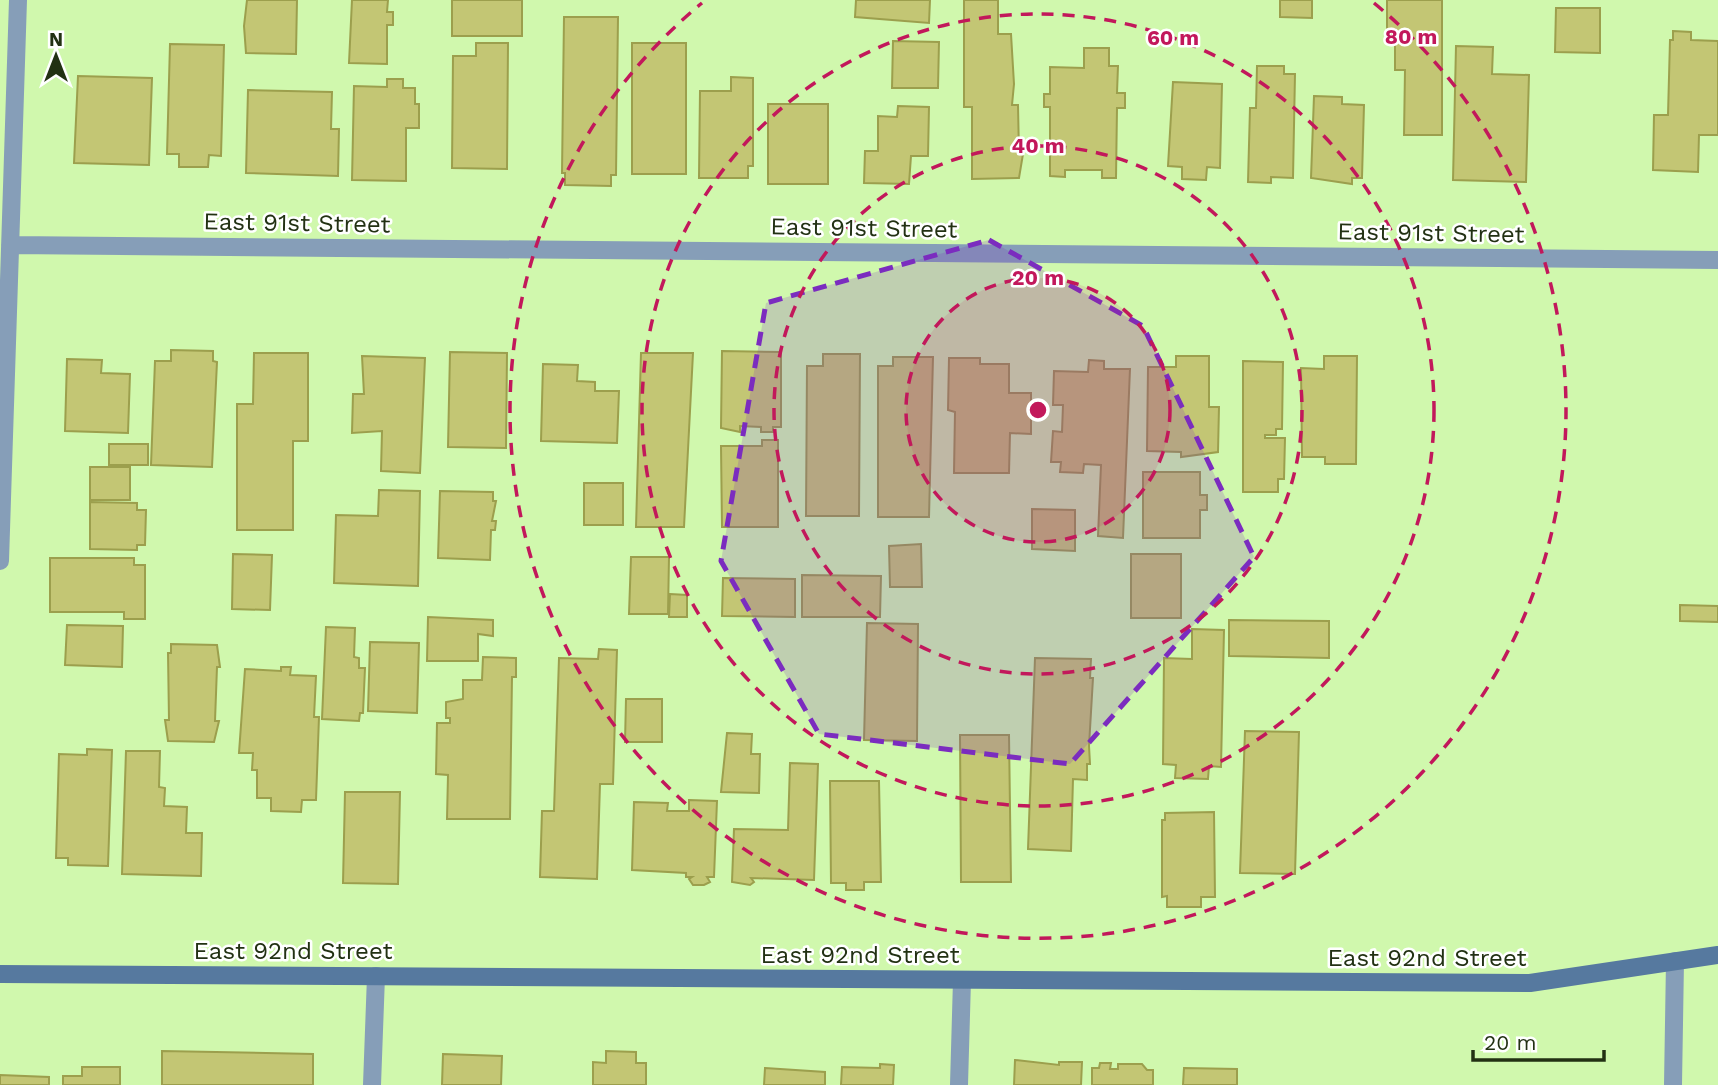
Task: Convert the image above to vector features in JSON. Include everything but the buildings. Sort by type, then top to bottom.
[{"type":"street","points":[[0,560],[18,0]]},
{"type":"street","name":"East 91st Street","points":[[10,245],[1718,260]]},
{"type":"street","name":"East 92nd Street","points":[[0,974],[1530,983],[1718,956]]},
{"type":"street","points":[[1673,1085],[1675,961]]},
{"type":"street","points":[[372,1085],[376,976]]},
{"type":"street","points":[[959,1085],[962,981]]},
{"type":"highlighted area","points":[[989,240],[1143,326],[1254,557],[1070,764],[819,734],[721,561],[766,303]]}]
